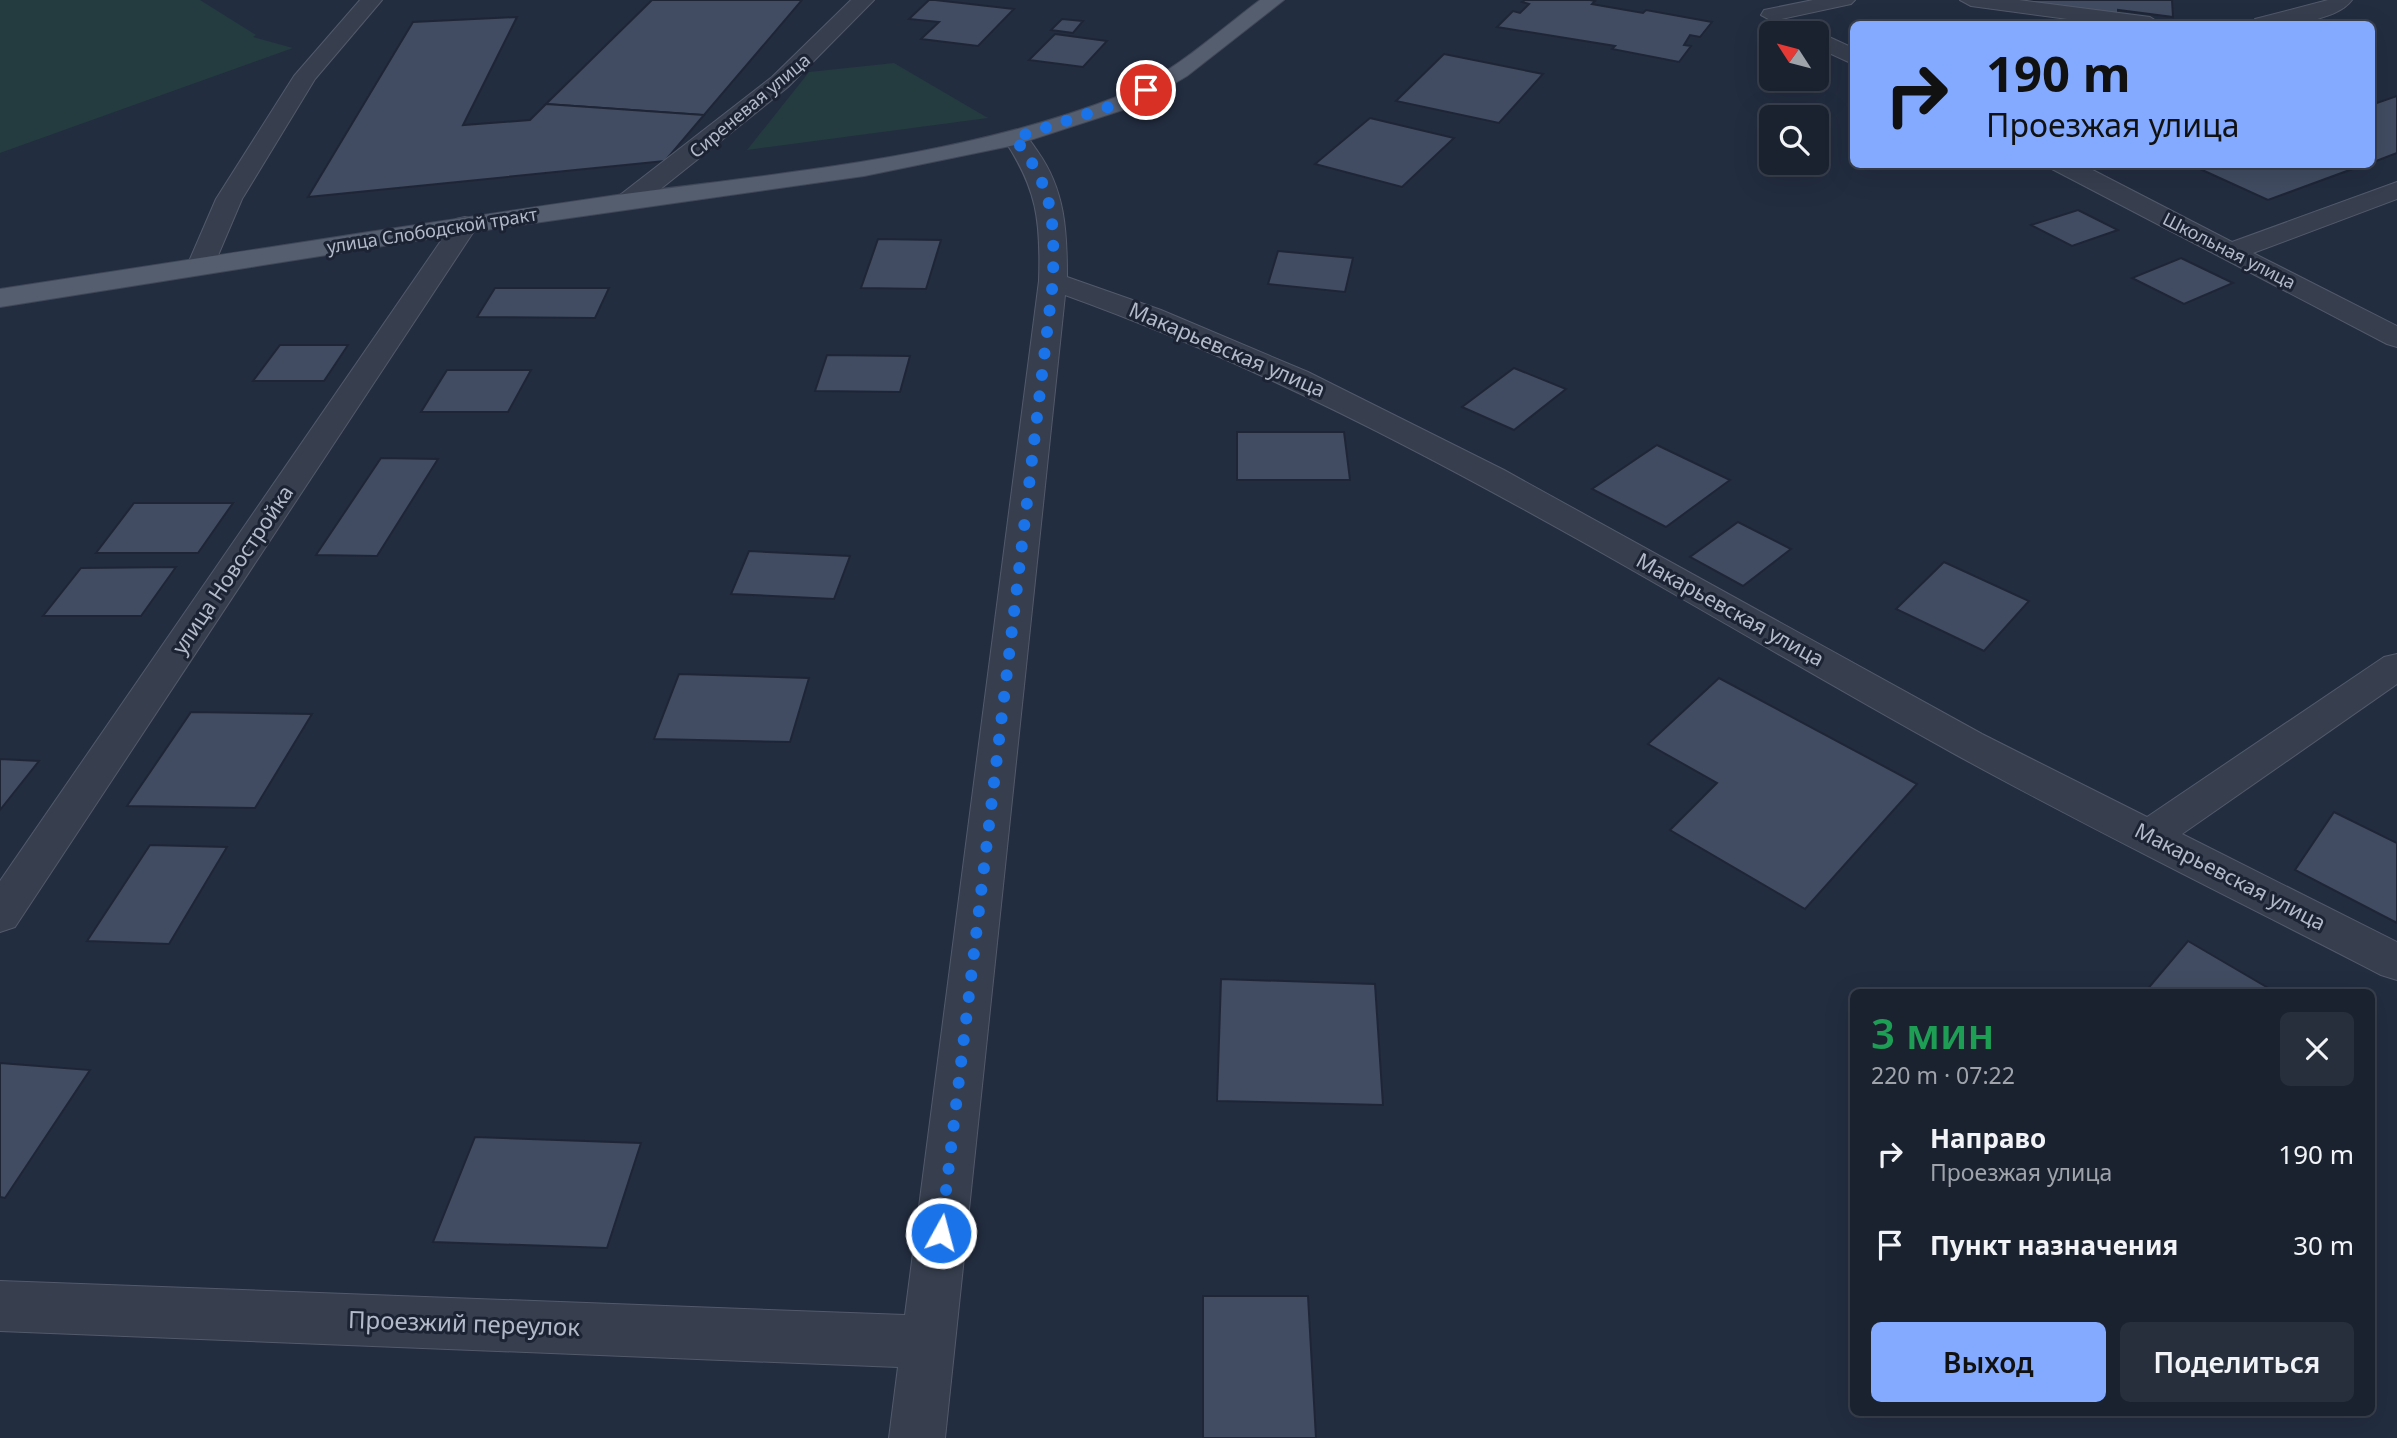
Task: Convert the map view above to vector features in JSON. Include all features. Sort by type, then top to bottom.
[{"type":"main road","name":"улица Слободской тракт","points":[[0,298],[465,225],[864,168],[1014,138],[1130,100],[1179,71],[1273,0]]},
{"type":"street","points":[[201,267],[229,200],[305,76],[371,0]]},
{"type":"street","name":"Сиреневая улица","points":[[629,201],[722,132],[823,46],[863,0]]},
{"type":"street","points":[[1784,21],[1762,10],[1844,0]]},
{"type":"street","points":[[1971,0],[2128,21]]},
{"type":"street","points":[[2276,21],[2332,8],[2341,0]]},
{"type":"street","points":[[1829,45],[1850,55]]},
{"type":"street","points":[[917,1438],[1053,281],[1054,224],[1046,189],[1036,164],[1014,138]]},
{"type":"street","name":"Школьная улица","points":[[2069,168],[2397,338]]},
{"type":"street","points":[[2230,252],[2397,190]]},
{"type":"street","name":"улица Новостройка","points":[[0,915],[465,225]]},
{"type":"street","name":"Макарьевская улица","points":[[1053,281],[1151,316],[1322,390],[1492,477],[1968,744],[2397,962]]},
{"type":"street","points":[[2150,836],[2397,666]]},
{"type":"street","name":"Проезжий переулок","points":[[0,1306],[929,1342]]},
{"type":"green space","points":[[0,0],[200,0],[256,35],[253,37],[293,48],[0,153]]},
{"type":"green space","points":[[894,63],[988,118],[747,150],[809,72]]},
{"type":"building","points":[[652,0],[802,0],[704,115],[546,104]]},
{"type":"building","points":[[929,0],[1014,9],[978,46],[921,39],[939,22],[909,19]]},
{"type":"building","points":[[1590,0],[1595,1],[1592,4],[1712,22],[1700,37],[1690,35],[1684,45],[1691,46],[1679,62],[1612,49],[1615,46],[1497,27],[1513,11],[1520,13],[1529,4],[1522,2]]},
{"type":"building","points":[[2012,0],[2172,0],[2173,17],[2118,10],[2118,14]]},
{"type":"building","points":[[517,17],[463,125],[530,120],[546,104],[704,115],[665,161],[308,197],[413,22]]},
{"type":"building","points":[[1062,19],[1083,21],[1073,33],[1051,30]]},
{"type":"building","points":[[1055,34],[1107,41],[1083,67],[1029,60]]},
{"type":"building","points":[[1444,54],[1543,74],[1499,123],[1396,101]]},
{"type":"building","points":[[2397,96],[2397,153],[2375,161],[2375,104]]},
{"type":"building","points":[[1370,118],[1454,138],[1402,187],[1315,164]]},
{"type":"building","points":[[2198,168],[2355,168],[2268,200]]},
{"type":"building","points":[[2078,210],[2118,230],[2072,246],[2031,225]]},
{"type":"building","points":[[878,239],[941,240],[926,289],[861,288]]},
{"type":"building","points":[[1278,251],[1353,258],[1345,292],[1268,284]]},
{"type":"building","points":[[2181,258],[2233,283],[2184,304],[2132,278]]},
{"type":"building","points":[[495,288],[609,288],[595,318],[477,317]]},
{"type":"building","points":[[280,345],[348,345],[324,381],[253,381]]},
{"type":"building","points":[[827,355],[910,356],[900,392],[815,391]]},
{"type":"building","points":[[1514,368],[1566,389],[1514,430],[1462,407]]},
{"type":"building","points":[[447,370],[531,370],[508,412],[421,412]]},
{"type":"building","points":[[1237,432],[1344,432],[1350,480],[1237,480]]},
{"type":"building","points":[[1657,445],[1730,480],[1666,527],[1592,489]]},
{"type":"building","points":[[381,458],[438,459],[377,556],[316,555]]},
{"type":"building","points":[[134,503],[233,503],[198,553],[96,553]]},
{"type":"building","points":[[1738,522],[1791,549],[1743,586],[1690,557]]},
{"type":"building","points":[[749,551],[850,556],[834,599],[731,594]]},
{"type":"building","points":[[1944,562],[2029,601],[1984,651],[1896,609]]},
{"type":"building","points":[[176,567],[141,616],[43,616],[81,568]]},
{"type":"building","points":[[679,674],[809,678],[790,742],[654,739]]},
{"type":"building","points":[[1719,678],[1917,784],[1805,909],[1670,830],[1717,783],[1648,744]]},
{"type":"building","points":[[191,712],[312,714],[255,808],[127,806]]},
{"type":"building","points":[[0,759],[39,761],[0,810]]},
{"type":"building","points":[[2334,812],[2397,843],[2397,923],[2295,870]]},
{"type":"building","points":[[150,845],[227,847],[169,944],[87,941]]},
{"type":"building","points":[[2188,941],[2270,989],[2148,989]]},
{"type":"building","points":[[1221,979],[1375,984],[1383,1105],[1217,1101]]},
{"type":"building","points":[[0,1063],[90,1070],[5,1198],[0,1197]]},
{"type":"building","points":[[475,1137],[641,1143],[607,1248],[433,1242]]},
{"type":"building","points":[[1203,1296],[1308,1296],[1316,1438],[1203,1438]]},
{"type":"route","points":[[941,1233],[1053,281],[1054,224],[1046,189],[1036,164],[1014,138],[1062,125],[1130,100],[1146,90]]}]
